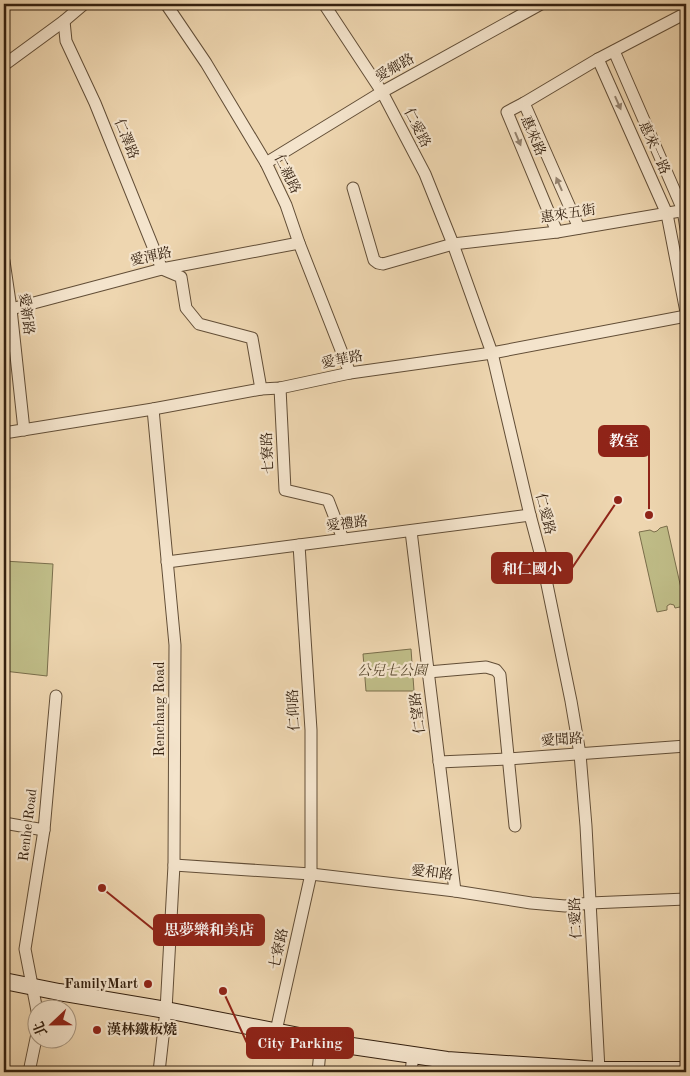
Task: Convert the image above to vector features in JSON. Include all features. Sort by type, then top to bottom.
[{"type":"main road","points":[[4,981],[166,1010],[321,1041],[447,1060],[520,1069],[686,1070]]},
{"type":"street","points":[[4,65],[84,4]]},
{"type":"street","name":"仁親路","points":[[166,4],[206,63],[266,163],[286,205],[350,373]]},
{"type":"street","name":"仁愛路","points":[[324,4],[382,92],[425,174],[453,244],[492,352],[542,560],[580,754],[586,826],[599,1070]]},
{"type":"street","points":[[517,4],[525,14]]},
{"type":"street","name":"愛鄉路","points":[[266,163],[382,92],[541,4]]},
{"type":"street","points":[[524,103],[598,59],[686,13]]},
{"type":"street","name":"仁澤路","points":[[64,21],[66,41],[95,103],[162,269]]},
{"type":"street","name":"惠來一路","points":[[614,51],[684,210],[686,229]]},
{"type":"street","name":"惠來一路","points":[[598,59],[667,214],[686,312]]},
{"type":"street","name":"惠來路","points":[[558,232],[507,112],[524,103],[579,228]]},
{"type":"street","name":"惠來五街","points":[[353,188],[371,251],[374,260],[378,264],[453,244],[558,232],[684,210]]},
{"type":"street","name":"愛渾路","points":[[11,309],[162,269],[299,243]]},
{"type":"street","name":"愛新路","points":[[4,262],[24,430]]},
{"type":"street","points":[[162,269],[182,277],[186,308],[199,324],[252,338],[261,389]]},
{"type":"street","name":"愛華路","points":[[4,433],[261,389],[280,388],[350,373],[492,352],[686,316]]},
{"type":"street","name":"七寮路","points":[[280,388],[285,490],[328,500],[343,539]]},
{"type":"street","name":"Renchang Road","points":[[153,409],[175,645],[174,865],[166,1010],[159,1072]]},
{"type":"street","name":"愛禮路","points":[[167,562],[530,516]]},
{"type":"street","name":"仁望路","points":[[411,531],[455,891]]},
{"type":"street","name":"仁仰路","points":[[299,545],[311,730],[311,874]]},
{"type":"street","points":[[428,672],[486,668],[496,670],[500,675],[515,826]]},
{"type":"street","name":"Renhe Road","points":[[34,998],[25,949],[44,830],[56,696]]},
{"type":"street","name":"愛聞路","points":[[439,762],[686,746]]},
{"type":"street","points":[[4,823],[44,830]]},
{"type":"street","name":"愛和路","points":[[174,865],[311,874],[565,906],[590,903],[686,900]]},
{"type":"street","name":"七寮路","points":[[276,1031],[311,874]]},
{"type":"street","points":[[318,1072],[321,1041]]},
{"type":"street","points":[[29,1072],[34,1048]]},
{"type":"street","points":[[411,1072],[412,1055]]},
{"type":"green space","points":[[667,526],[685,606],[675,608],[674,605],[670,604],[667,606],[667,610],[657,612],[639,532],[650,530],[654,532]]},
{"type":"green space","points":[[4,561],[53,564],[47,676],[4,671]]},
{"type":"green space","name":"公兒七公園","points":[[411,649],[414,691],[366,691],[363,654]]},
{"type":"place","name":"和仁國小","points":[[618,500]]},
{"type":"place","name":"教室","points":[[649,515]]},
{"type":"place","name":"思夢樂和美店","points":[[102,888]]},
{"type":"place","name":"FamilyMart","points":[[148,984]]},
{"type":"place","name":"City Parking","points":[[223,991]]},
{"type":"place","name":"漢林鐵板燒","points":[[97,1030]]}]
